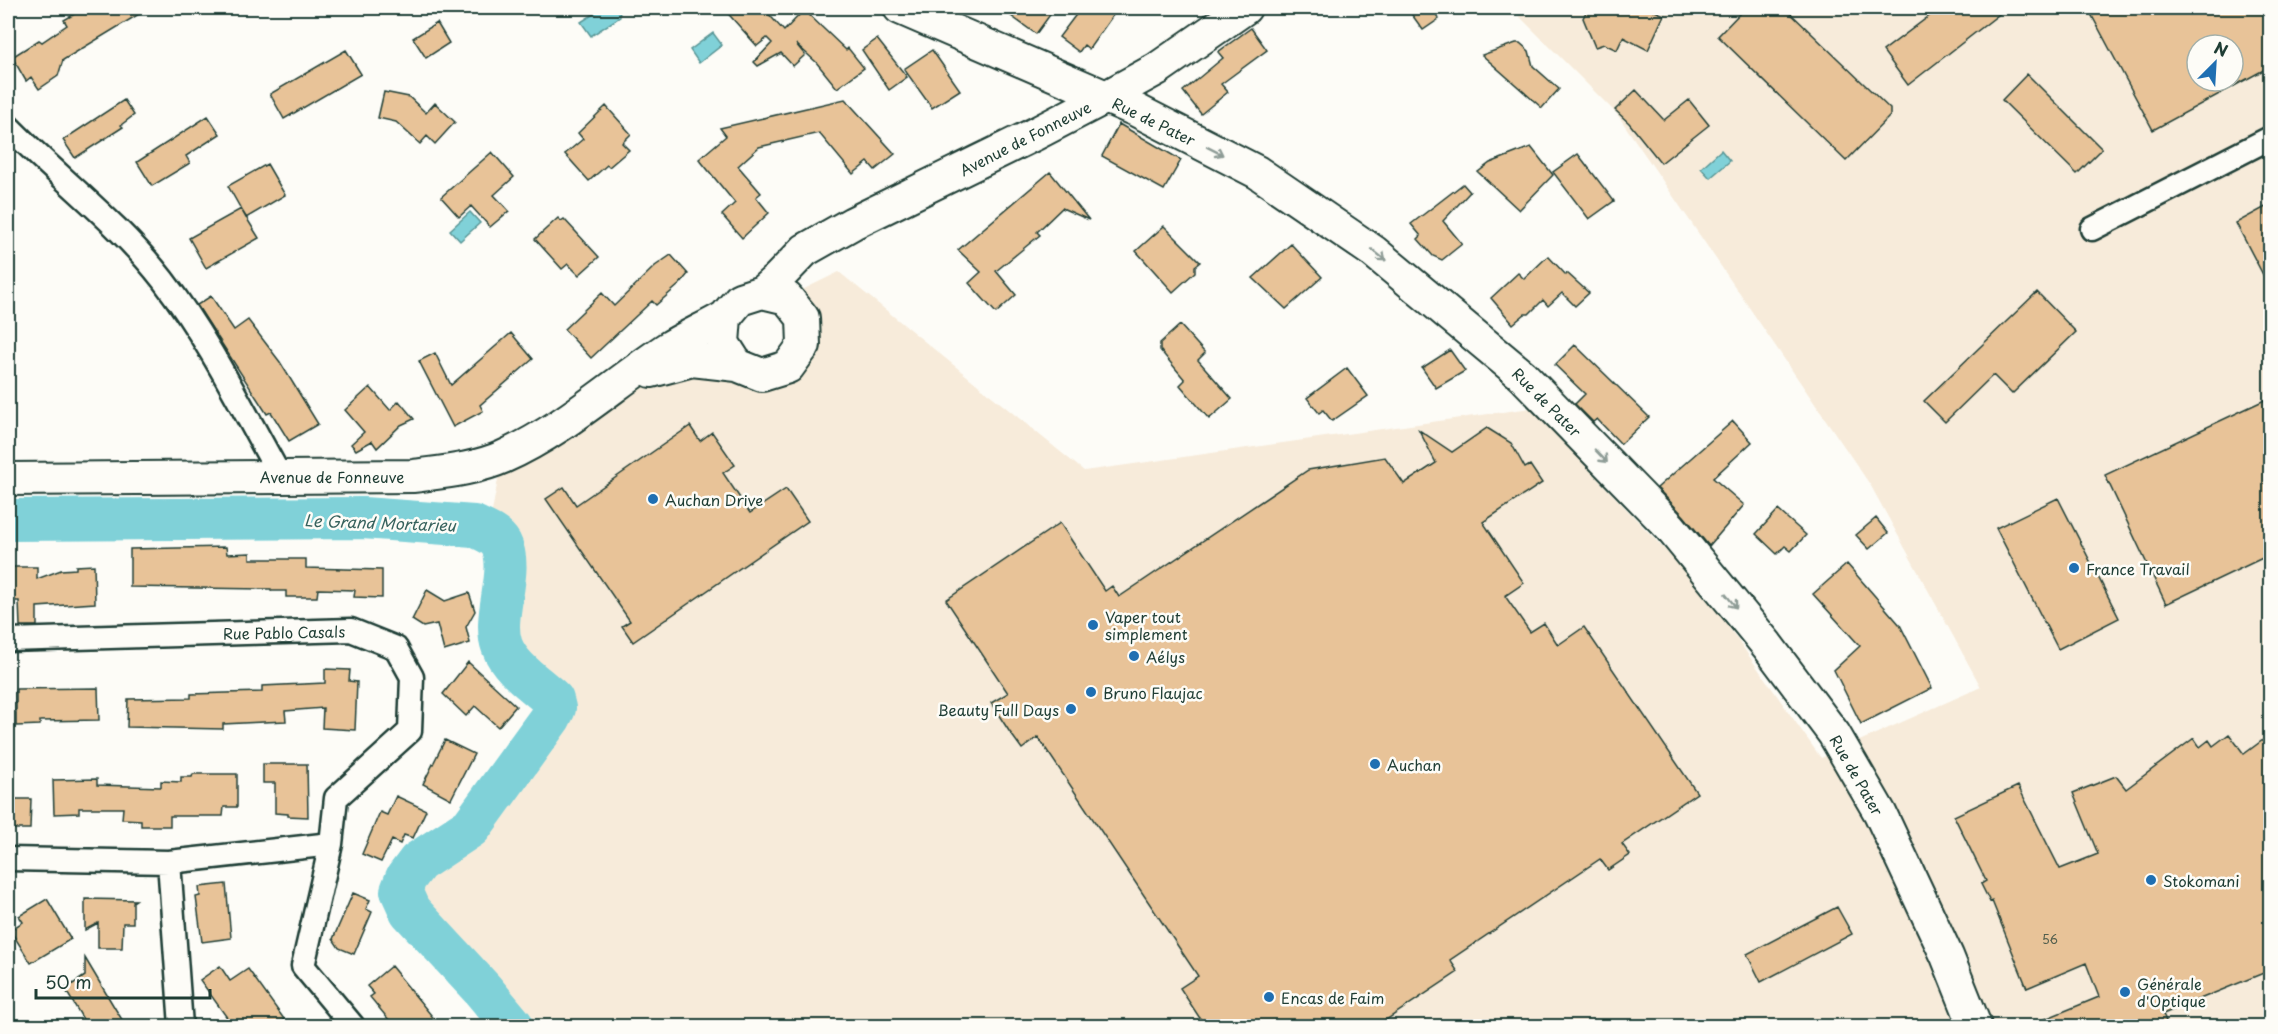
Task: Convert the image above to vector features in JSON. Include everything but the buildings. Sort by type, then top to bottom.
[{"type":"street","name":"Rue de Pater","points":[[900,8],[1136,110],[1257,172],[1374,252],[1522,375],[1670,527],[1767,645],[1834,734],[1880,813],[1947,956],[1975,1026]]},
{"type":"street","name":"Avenue de Fonneuve","points":[[8,479],[414,476],[456,470],[502,458],[544,435],[669,347],[725,318],[740,299],[762,291],[805,250],[853,223],[1106,97],[1157,69],[1245,8]]},
{"type":"street","points":[[8,126],[121,231],[163,280],[206,345],[280,476]]},
{"type":"street","points":[[2092,229],[2271,138]]},
{"type":"street","name":"Avenue de Fonneuve","points":[[630,376],[692,360],[737,365],[762,375],[788,367],[804,345],[800,291],[806,267],[829,238]]},
{"type":"street","points":[[762,291],[787,298],[803,318]]},
{"type":"street","points":[[725,318],[723,343],[737,365]]},
{"type":"street","name":"Rue Pablo Casals","points":[[8,640],[351,630],[396,648],[412,677],[410,731],[336,798],[331,844],[303,966],[353,1026]]},
{"type":"street","points":[[8,859],[169,862],[331,844]]},
{"type":"street","points":[[169,862],[181,1026]]},
{"type":"shaded area","points":[[1511,8],[2270,8],[2270,1026],[513,1026],[410,911],[401,891],[406,878],[418,862],[471,827],[550,718],[554,708],[553,700],[509,660],[498,635],[504,564],[501,544],[488,533],[502,458],[630,376],[788,367],[800,291],[839,272],[1084,471],[1531,408],[1701,588],[1821,758],[1981,687],[1871,486],[1617,114]]},
{"type":"water","points":[[603,8],[619,8],[620,17],[591,36],[581,22]]},
{"type":"water","points":[[713,33],[722,45],[699,63],[690,50]]},
{"type":"water","points":[[1721,150],[1730,161],[1710,178],[1701,168]]},
{"type":"water","points":[[470,212],[480,223],[460,241],[450,230]]},
{"type":"waterway","name":"Le Grand Mortarieu","points":[[8,520],[363,518],[474,526],[499,541],[505,555],[506,567],[499,621],[502,646],[517,669],[553,700],[555,708],[471,827],[418,862],[406,878],[401,891],[410,911],[513,1026]]},
{"type":"place","name":"Auchan Drive","points":[[653,499]]},
{"type":"place","name":"France Travail","points":[[2074,568]]},
{"type":"place","name":"Vaper tout simplement","points":[[1093,625]]},
{"type":"place","name":"Aélys","points":[[1134,656]]},
{"type":"place","name":"Bruno Flaujac","points":[[1091,692]]},
{"type":"place","name":"Beauty Full Days","points":[[1071,709]]},
{"type":"place","name":"Auchan","points":[[1375,764]]},
{"type":"place","name":"Stokomani","points":[[2151,880]]},
{"type":"place","name":"Générale d'Optique","points":[[2125,992]]},
{"type":"place","name":"Encas de Faim","points":[[1269,997]]}]
